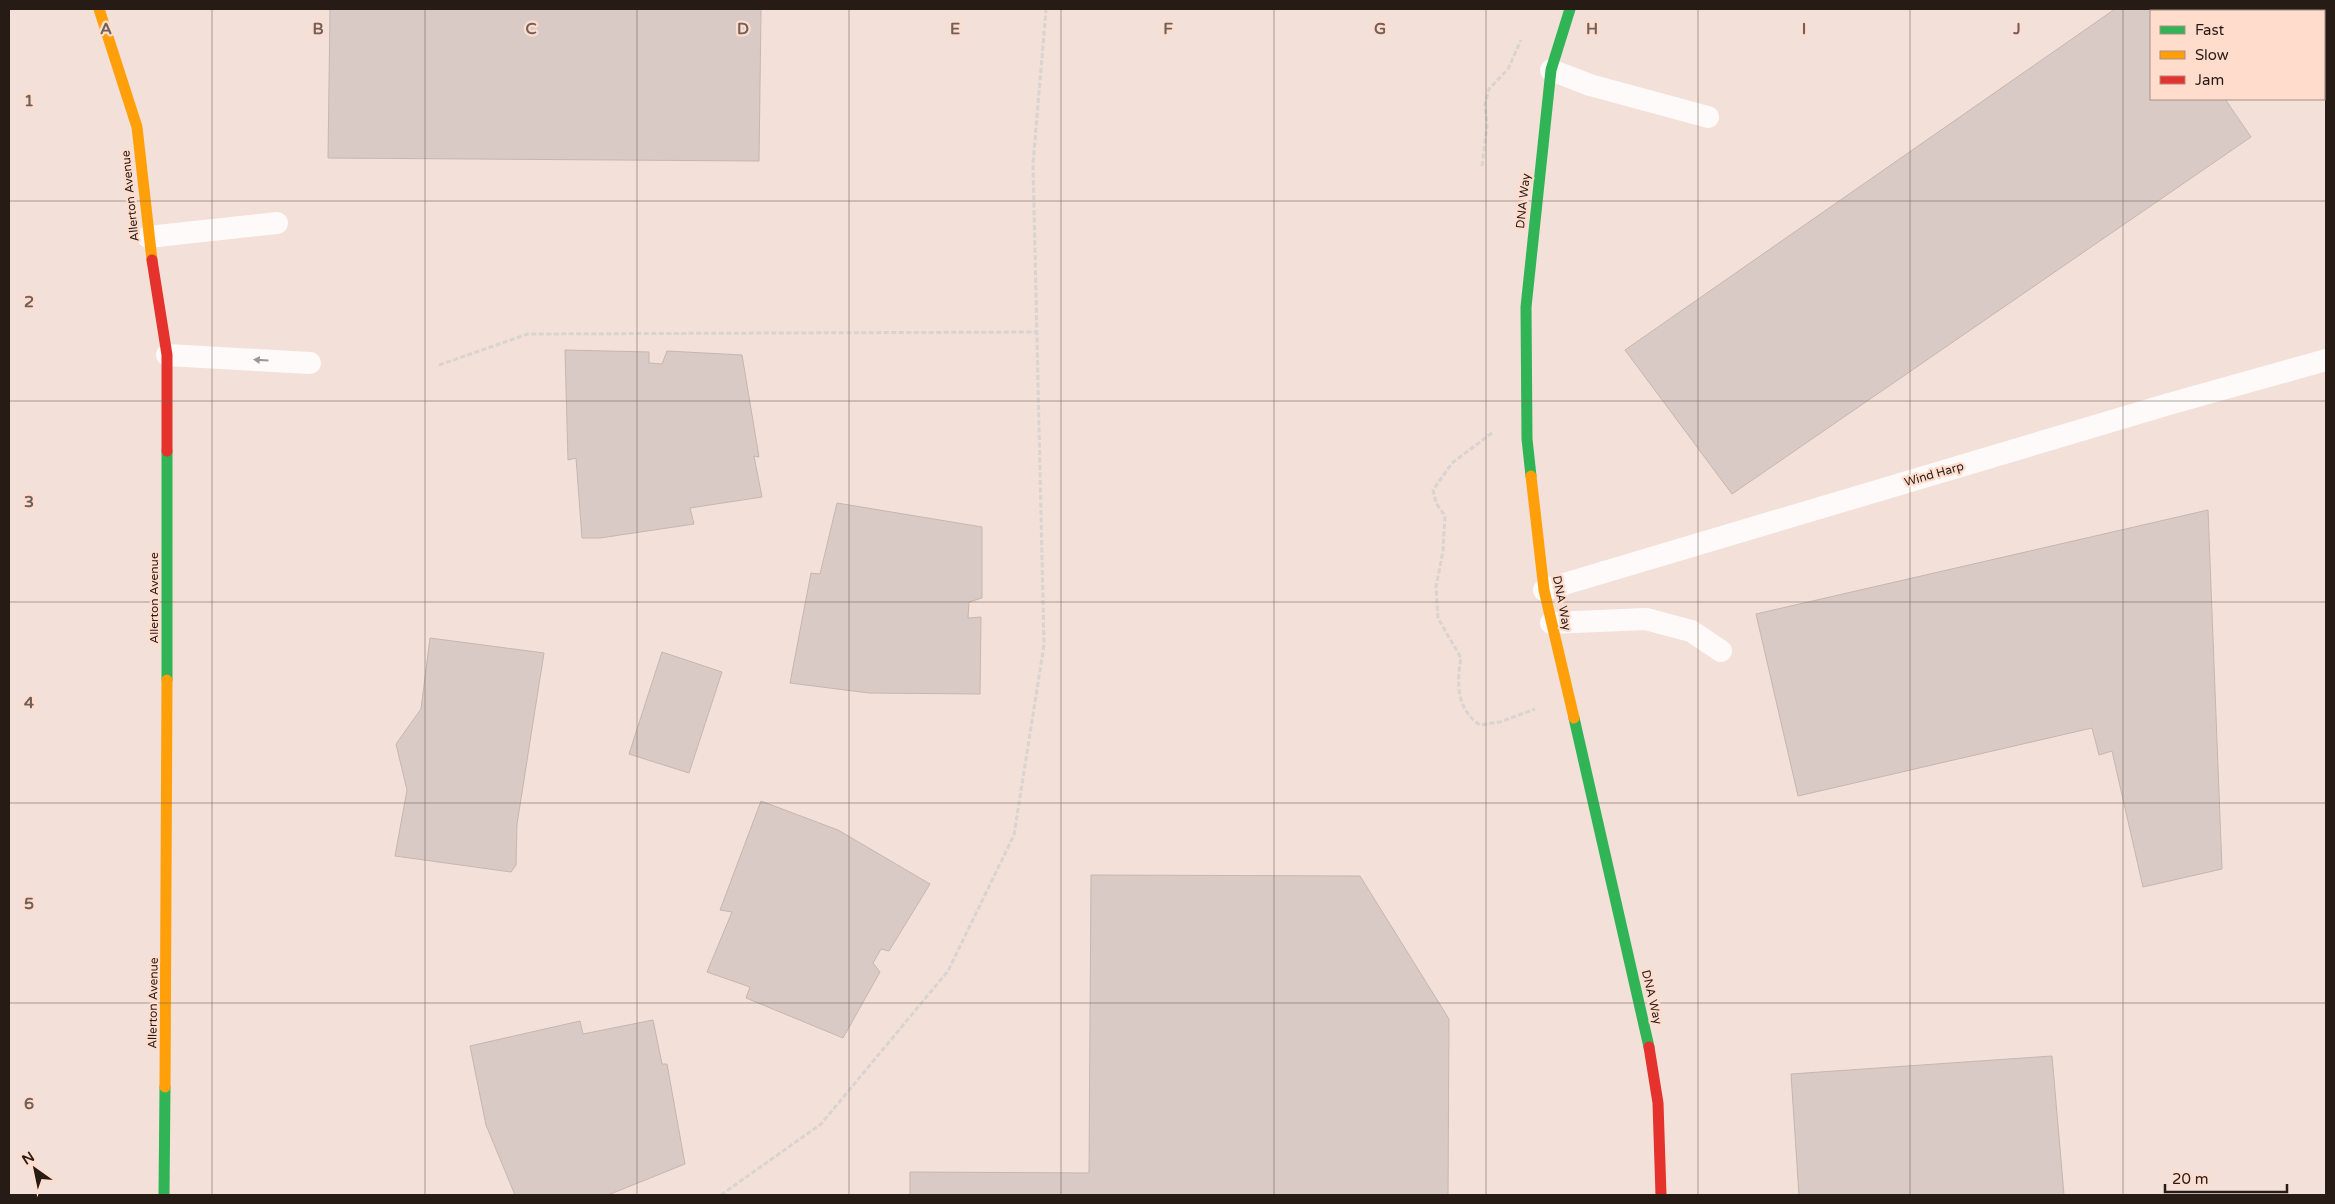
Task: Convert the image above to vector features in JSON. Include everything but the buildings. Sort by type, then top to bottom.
[{"type":"main road","name":"Allerton Avenue","points":[[99,9],[137,127],[148,238],[167,355],[167,934],[164,1195]]},
{"type":"main road","name":"DNA Way","points":[[1570,9],[1552,70],[1526,307],[1527,439],[1544,590],[1647,1035],[1658,1103],[1661,1195]]},
{"type":"lane","points":[[1552,70],[1590,85],[1708,117]]},
{"type":"lane","points":[[148,238],[277,223]]},
{"type":"lane","points":[[167,355],[310,364]]},
{"type":"lane","name":"Wind Harp","points":[[1544,590],[2150,410],[2326,360]]},
{"type":"lane","points":[[1551,622],[1646,619],[1691,631],[1721,651]]},
{"type":"path","points":[[720,1195],[821,1124],[948,971],[1014,835],[1044,646],[1033,164],[1046,9]]},
{"type":"path","points":[[1482,166],[1488,126],[1485,104],[1489,89],[1508,69],[1524,33]]},
{"type":"path","points":[[439,365],[528,334],[1038,332]]},
{"type":"path","points":[[1527,409],[1452,463],[1433,490],[1436,503],[1445,516],[1443,551],[1436,587],[1438,618],[1461,658],[1458,672],[1458,692],[1468,717],[1480,725],[1500,722],[1569,697]]},
{"type":"traffic: fast","points":[[1531,476],[1527,439],[1526,307],[1551,70],[1570,9]]},
{"type":"traffic: fast","points":[[167,451],[167,680]]},
{"type":"traffic: fast","points":[[1574,718],[1649,1047]]},
{"type":"traffic: fast","points":[[164,1195],[165,1087]]},
{"type":"traffic: slow","points":[[99,9],[137,127],[152,260]]},
{"type":"traffic: slow","points":[[1531,476],[1544,590],[1574,718]]},
{"type":"traffic: slow","points":[[165,1087],[167,680]]},
{"type":"traffic: jam","points":[[152,260],[167,355],[167,451]]},
{"type":"traffic: jam","points":[[1649,1047],[1658,1103],[1661,1195]]}]
